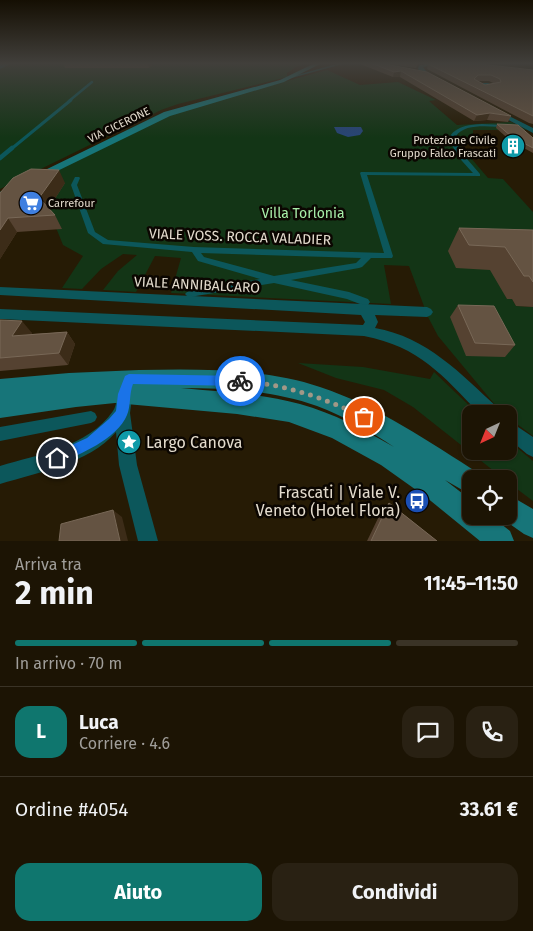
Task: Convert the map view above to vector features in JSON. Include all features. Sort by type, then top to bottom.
[{"type":"main road","name":"VIA CICERONE","points":[[0,196],[167,114],[254,88]]},
{"type":"main road","points":[[0,408],[84,396],[125,395],[242,381],[273,384],[332,402],[364,417],[462,477]]},
{"type":"main road","points":[[0,389],[254,404],[313,419],[359,440],[414,473],[445,495],[500,541]]},
{"type":"main road","points":[[517,514],[533,525]]},
{"type":"street","points":[[494,110],[529,128]]},
{"type":"street","name":"VIALE VOSS. ROCCA VALADIER","points":[[77,178],[74,185],[92,232],[106,242],[194,250],[389,256],[363,173],[478,175],[453,143],[453,135],[456,131],[466,126],[529,128]]},
{"type":"street","points":[[194,250],[201,259],[276,280],[349,296],[365,306],[371,317],[371,326],[364,331]]},
{"type":"street","points":[[190,294],[359,265],[369,255]]},
{"type":"street","name":"VIALE ANNIBALCARO","points":[[0,291],[365,306],[426,312]]},
{"type":"street","points":[[0,314],[364,331],[392,336],[418,348],[447,370],[483,405]]},
{"type":"street","points":[[0,475],[78,449],[103,434],[125,395]]},
{"type":"street","points":[[125,395],[128,465],[148,541]]},
{"type":"street","points":[[0,434],[91,417]]},
{"type":"street","points":[[518,436],[533,448]]},
{"type":"lane","points":[[0,158],[84,88]]},
{"type":"green space","points":[[0,88],[242,88],[161,110],[0,189]]},
{"type":"green space","name":"Villa Torlonia","points":[[260,88],[411,88],[436,100],[429,101],[457,125],[511,122],[527,130],[473,130],[473,143],[459,144],[488,178],[503,179],[533,212],[533,255],[494,270],[507,299],[512,299],[516,306],[533,307],[533,436],[518,425],[518,405],[495,405],[438,336],[428,317],[409,266],[384,265],[391,304],[171,293],[181,258],[155,256],[136,292],[103,290],[118,271],[137,255],[123,254],[101,269],[82,289],[62,288],[83,256],[63,245],[35,182],[168,115]]},
{"type":"green space","points":[[298,363],[363,367],[430,379],[434,372],[469,405],[462,405],[462,446],[413,407],[384,390],[336,378]]},
{"type":"green space","points":[[518,448],[533,461],[533,501],[517,489],[517,470],[493,470],[480,460],[518,460]]},
{"type":"water","points":[[334,127],[361,127],[363,131],[360,135],[348,137],[337,133]]},
{"type":"building","points":[[431,88],[458,88],[511,116],[490,113],[477,115]]},
{"type":"building","points":[[477,88],[533,88],[533,116]]},
{"type":"building","points":[[497,124],[518,125],[533,138],[533,148],[512,137]]},
{"type":"building","points":[[31,169],[59,170],[39,198],[55,215],[8,218],[0,230],[0,193],[13,178]]},
{"type":"building","points":[[459,228],[533,230],[533,282],[529,276],[524,276],[505,247],[469,245]]},
{"type":"building","points":[[458,305],[494,306],[515,345],[475,343]]},
{"type":"building","points":[[0,320],[22,321],[12,336],[67,332],[59,353],[0,358]]},
{"type":"building","points":[[389,503],[437,541],[371,541]]},
{"type":"building","points":[[113,510],[120,541],[59,541],[61,524]]},
{"type":"way so far","points":[[240,381],[273,384],[302,392],[332,402],[364,417]]},
{"type":"place","name":"Protezione Civile Gruppo Falco Frascati","points":[[513,146]]},
{"type":"place","name":"Carrefour","points":[[31,203]]},
{"type":"place","name":"Largo Canova","points":[[129,442]]},
{"type":"place","name":"Frascati | Viale V. Veneto (Hotel Flora)","points":[[417,501]]},
{"type":"route","points":[[57,458],[91,442],[114,424],[122,413],[124,394],[129,379],[240,381]]}]
